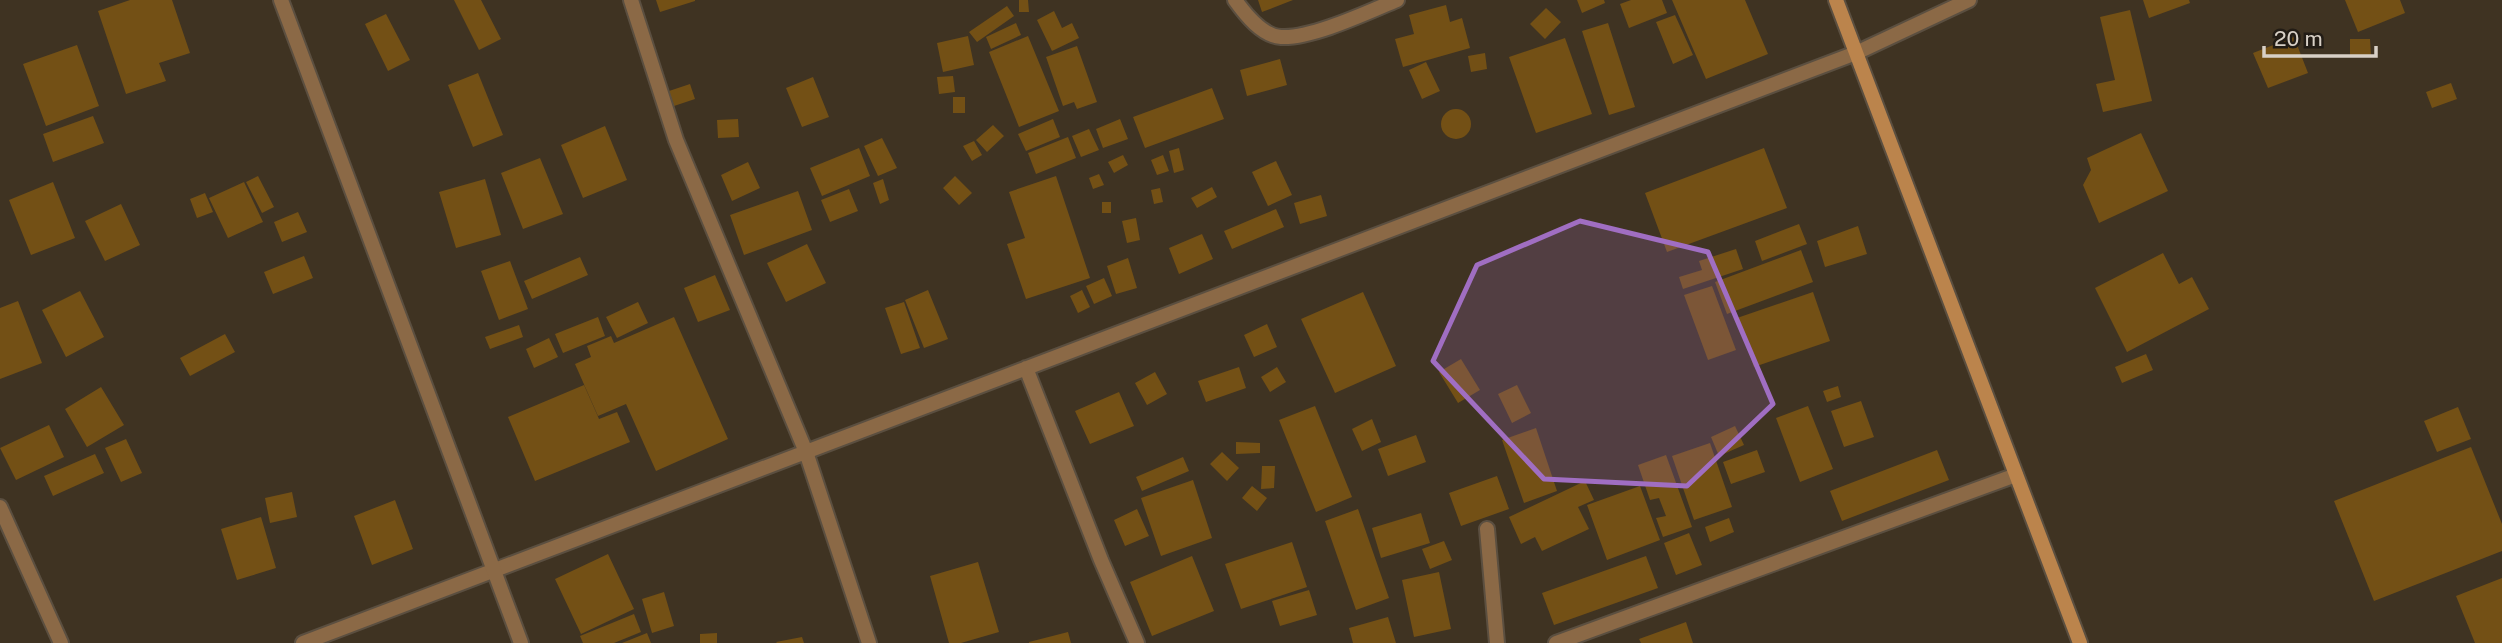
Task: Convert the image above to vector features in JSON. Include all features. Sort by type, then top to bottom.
[{"type":"main road","points":[[1836,0],[2080,643]]},
{"type":"street","points":[[281,0],[521,643]]},
{"type":"street","points":[[631,0],[676,140],[806,452],[869,643]]},
{"type":"street","points":[[1235,0],[1259,27],[1280,37],[1321,30],[1397,0]]},
{"type":"street","points":[[303,643],[1856,53],[1969,0]]},
{"type":"street","points":[[1027,368],[1101,560],[1137,643]]},
{"type":"street","points":[[1556,643],[2016,475]]},
{"type":"street","points":[[0,507],[61,643]]},
{"type":"street","points":[[1487,529],[1497,643]]},
{"type":"highlighted area","points":[[1580,221],[1708,252],[1773,404],[1687,486],[1544,479],[1433,361],[1477,265]]},
{"type":"building","points":[[130,0],[172,0],[190,53],[159,63],[166,81],[126,94],[98,11]]},
{"type":"building","points":[[454,0],[481,0],[501,39],[479,50]]},
{"type":"building","points":[[656,0],[695,0],[695,1],[660,12]]},
{"type":"building","points":[[1019,0],[1028,0],[1029,12],[1019,12]]},
{"type":"building","points":[[1258,0],[1293,0],[1262,12]]},
{"type":"building","points":[[1577,0],[1604,0],[1605,3],[1582,13]]},
{"type":"building","points":[[1631,0],[1662,0],[1667,13],[1629,28],[1620,4]]},
{"type":"building","points":[[1672,0],[1745,0],[1768,54],[1706,79]]},
{"type":"building","points":[[2143,0],[2189,0],[2190,3],[2149,18]]},
{"type":"building","points":[[2345,0],[2400,0],[2405,13],[2358,32]]},
{"type":"building","points":[[1446,5],[1450,22],[1462,18],[1470,48],[1403,67],[1395,39],[1414,34],[1409,15]]},
{"type":"building","points":[[1007,6],[1014,16],[977,42],[969,32]]},
{"type":"building","points":[[1546,8],[1561,22],[1545,39],[1530,24]]},
{"type":"building","points":[[2130,10],[2152,101],[2103,112],[2096,84],[2115,80],[2100,17]]},
{"type":"building","points":[[1054,11],[1062,28],[1072,23],[1079,38],[1052,51],[1037,20]]},
{"type":"building","points":[[386,14],[410,60],[388,71],[365,24]]},
{"type":"building","points":[[1675,15],[1693,55],[1673,64],[1656,22]]},
{"type":"building","points":[[1016,23],[1021,35],[991,49],[986,37]]},
{"type":"building","points":[[1608,23],[1635,107],[1609,115],[1582,31]]},
{"type":"building","points":[[968,36],[974,65],[943,72],[937,43]]},
{"type":"building","points":[[1028,36],[1059,111],[1019,127],[989,52]]},
{"type":"building","points":[[2294,37],[2308,73],[2268,88],[2253,53]]},
{"type":"building","points":[[1565,38],[1592,114],[1536,133],[1509,57]]},
{"type":"building","points":[[2350,39],[2370,39],[2371,55],[2350,56]]},
{"type":"building","points":[[77,45],[99,106],[46,126],[23,64]]},
{"type":"building","points":[[1077,46],[1097,102],[1077,109],[1074,102],[1063,106],[1046,57]]},
{"type":"building","points":[[1485,53],[1487,69],[1471,72],[1468,56]]},
{"type":"building","points":[[1280,59],[1287,85],[1247,96],[1240,70]]},
{"type":"building","points":[[1426,62],[1440,91],[1422,99],[1409,70]]},
{"type":"building","points":[[478,73],[503,135],[473,147],[448,85]]},
{"type":"building","points":[[953,76],[955,92],[939,94],[937,77]]},
{"type":"building","points":[[813,77],[829,117],[802,127],[786,88]]},
{"type":"building","points":[[2451,83],[2457,99],[2432,108],[2426,92]]},
{"type":"building","points":[[690,84],[695,99],[674,106],[669,91]]},
{"type":"building","points":[[1212,88],[1224,119],[1145,148],[1133,117]]},
{"type":"building","points":[[953,97],[965,97],[965,113],[953,113]]},
{"type":"building","points":[[1456,109],[1462,110],[1470,118],[1470,130],[1462,138],[1456,139],[1450,138],[1442,130],[1441,124],[1442,118],[1450,110]]},
{"type":"building","points":[[93,116],[104,143],[53,162],[43,134]]},
{"type":"building","points":[[738,119],[739,137],[718,138],[717,120]]},
{"type":"building","points":[[1053,119],[1060,137],[1026,151],[1018,134]]},
{"type":"building","points":[[1120,119],[1128,139],[1103,148],[1096,129]]},
{"type":"building","points":[[993,125],[1004,136],[987,152],[976,140]]},
{"type":"building","points":[[605,126],[627,180],[583,198],[561,145]]},
{"type":"building","points":[[1089,129],[1099,150],[1081,157],[1072,136]]},
{"type":"building","points":[[2141,133],[2168,191],[2099,223],[2083,185],[2091,170],[2087,158]]},
{"type":"building","points":[[1068,137],[1076,158],[1036,174],[1028,153]]},
{"type":"building","points":[[882,138],[897,168],[878,176],[864,146]]},
{"type":"building","points":[[974,141],[982,155],[972,161],[963,146]]},
{"type":"building","points":[[859,148],[870,176],[822,196],[810,168]]},
{"type":"building","points":[[1179,148],[1184,170],[1174,173],[1169,151]]},
{"type":"building","points":[[1764,148],[1787,208],[1667,252],[1645,193]]},
{"type":"building","points":[[1123,155],[1128,165],[1114,173],[1108,162]]},
{"type":"building","points":[[1163,155],[1169,171],[1157,175],[1151,160]]},
{"type":"building","points":[[540,158],[563,214],[523,229],[501,173]]},
{"type":"building","points":[[1276,161],[1292,195],[1268,206],[1252,172]]},
{"type":"building","points":[[748,162],[760,188],[732,201],[721,175]]},
{"type":"building","points":[[1099,174],[1104,185],[1093,189],[1089,178]]},
{"type":"building","points":[[258,176],[274,207],[262,213],[246,182]]},
{"type":"building","points":[[955,176],[972,193],[959,205],[943,188]]},
{"type":"building","points":[[1056,176],[1090,278],[1026,299],[1007,244],[1025,238],[1009,192]]},
{"type":"building","points":[[485,179],[501,235],[456,248],[439,192]]},
{"type":"building","points":[[883,179],[889,200],[880,204],[873,183]]},
{"type":"building","points":[[53,182],[75,238],[31,255],[9,200]]},
{"type":"building","points":[[244,182],[263,222],[228,238],[209,198]]},
{"type":"building","points":[[1212,187],[1217,197],[1197,208],[1191,198]]},
{"type":"building","points":[[1160,188],[1163,202],[1154,204],[1151,190]]},
{"type":"building","points":[[849,189],[858,211],[830,222],[821,200]]},
{"type":"building","points":[[798,191],[812,230],[744,255],[730,215]]},
{"type":"building","points":[[205,193],[213,212],[197,218],[190,199]]},
{"type":"building","points":[[1321,195],[1327,216],[1300,224],[1294,203]]},
{"type":"building","points":[[1102,202],[1111,202],[1111,213],[1102,213]]},
{"type":"building","points":[[121,204],[140,245],[105,261],[85,221]]},
{"type":"building","points":[[1276,209],[1284,227],[1232,249],[1224,231]]},
{"type":"building","points":[[298,212],[307,232],[282,242],[274,222]]},
{"type":"building","points":[[1136,218],[1140,240],[1127,243],[1122,221]]},
{"type":"building","points":[[1799,224],[1807,244],[1762,261],[1755,241]]},
{"type":"building","points":[[1858,226],[1867,254],[1825,267],[1817,241]]},
{"type":"building","points":[[1202,234],[1213,259],[1179,274],[1169,248]]},
{"type":"building","points":[[807,244],[826,283],[786,302],[767,263]]},
{"type":"building","points":[[1736,249],[1743,269],[1683,289],[1679,277],[1702,270],[1699,261]]},
{"type":"building","points":[[1801,250],[1813,282],[1727,314],[1715,282]]},
{"type":"building","points":[[2163,253],[2179,284],[2192,277],[2209,309],[2127,352],[2095,288]]},
{"type":"building","points":[[304,256],[313,278],[273,294],[264,272]]},
{"type":"building","points":[[580,257],[588,275],[532,299],[524,281]]},
{"type":"building","points":[[1128,258],[1137,288],[1116,294],[1107,266]]},
{"type":"building","points":[[510,261],[528,309],[499,320],[481,271]]},
{"type":"building","points":[[715,275],[730,310],[698,322],[684,288]]},
{"type":"building","points":[[1104,278],[1112,296],[1094,304],[1086,286]]},
{"type":"building","points":[[1712,286],[1736,350],[1708,360],[1684,295]]},
{"type":"building","points":[[928,290],[948,339],[924,348],[905,300]]},
{"type":"building","points":[[1082,290],[1090,307],[1078,313],[1070,296]]},
{"type":"building","points":[[80,291],[104,337],[66,357],[42,310]]},
{"type":"building","points":[[1363,292],[1396,366],[1335,393],[1301,319]]},
{"type":"building","points":[[1813,292],[1830,341],[1754,367],[1737,318]]},
{"type":"building","points":[[18,301],[42,363],[0,379],[0,308]]},
{"type":"building","points":[[638,302],[648,323],[617,338],[606,317]]},
{"type":"building","points":[[904,302],[920,348],[901,354],[885,308]]},
{"type":"building","points":[[598,317],[605,336],[563,353],[555,334]]},
{"type":"building","points":[[674,317],[728,439],[656,471],[626,404],[598,416],[575,364],[591,357],[587,346],[611,336],[614,343]]},
{"type":"building","points":[[1267,324],[1277,347],[1254,357],[1244,335]]},
{"type":"building","points":[[519,325],[523,337],[490,349],[485,337]]},
{"type":"building","points":[[225,334],[235,352],[190,376],[180,358]]},
{"type":"building","points":[[549,338],[558,357],[534,368],[526,349]]},
{"type":"building","points":[[2146,354],[2153,370],[2122,383],[2115,367]]},
{"type":"building","points":[[1461,359],[1480,390],[1458,403],[1439,372]]},
{"type":"building","points":[[1239,367],[1246,388],[1206,402],[1198,381]]},
{"type":"building","points":[[1277,367],[1286,382],[1270,392],[1261,377]]},
{"type":"building","points":[[1155,372],[1167,394],[1147,405],[1135,383]]},
{"type":"building","points":[[584,385],[599,419],[617,412],[630,442],[535,481],[508,417]]},
{"type":"building","points":[[1517,385],[1531,413],[1512,423],[1498,394]]},
{"type":"building","points":[[1838,386],[1841,397],[1827,402],[1823,391]]},
{"type":"building","points":[[101,387],[124,425],[87,447],[65,409]]},
{"type":"building","points":[[1119,392],[1134,426],[1090,444],[1075,411]]},
{"type":"building","points":[[1861,401],[1874,437],[1844,447],[1831,411]]},
{"type":"building","points":[[1315,406],[1352,497],[1316,512],[1279,420]]},
{"type":"building","points":[[1808,406],[1833,469],[1800,482],[1776,418]]},
{"type":"building","points":[[2458,407],[2471,439],[2437,452],[2424,421]]},
{"type":"building","points":[[1372,419],[1381,442],[1362,451],[1352,429]]},
{"type":"building","points":[[49,425],[64,457],[16,480],[0,448]]},
{"type":"building","points":[[1735,426],[1744,445],[1719,456],[1711,437]]},
{"type":"building","points":[[1536,428],[1557,491],[1524,503],[1502,440]]},
{"type":"building","points":[[1416,435],[1426,462],[1388,476],[1378,449]]},
{"type":"building","points":[[126,439],[142,473],[121,482],[105,448]]},
{"type":"building","points":[[1236,442],[1260,443],[1260,453],[1236,454]]},
{"type":"building","points":[[1710,443],[1732,507],[1694,520],[1672,456]]},
{"type":"building","points":[[2471,447],[2502,524],[2502,551],[2374,601],[2334,501]]},
{"type":"building","points":[[1757,450],[1765,472],[1731,484],[1723,462]]},
{"type":"building","points":[[1937,450],[1949,480],[1842,521],[1830,491]]},
{"type":"building","points":[[1222,452],[1239,468],[1227,481],[1210,464]]},
{"type":"building","points":[[95,454],[104,473],[53,496],[44,476]]},
{"type":"building","points":[[1666,455],[1692,527],[1663,537],[1656,518],[1666,516],[1659,498],[1650,500],[1638,465]]},
{"type":"building","points":[[1183,457],[1189,471],[1142,491],[1136,477]]},
{"type":"building","points":[[1262,466],[1275,466],[1274,488],[1261,489]]},
{"type":"building","points":[[1497,476],[1509,509],[1461,526],[1449,493]]},
{"type":"building","points":[[1193,480],[1212,538],[1161,556],[1141,498]]},
{"type":"building","points":[[1585,481],[1594,500],[1578,507],[1589,529],[1542,551],[1535,537],[1521,544],[1509,517]]},
{"type":"building","points":[[1252,486],[1267,498],[1257,511],[1242,498]]},
{"type":"building","points":[[1640,486],[1660,540],[1607,560],[1587,505]]},
{"type":"building","points":[[292,492],[297,517],[270,523],[265,498]]},
{"type":"building","points":[[395,500],[413,549],[372,565],[354,516]]},
{"type":"building","points":[[1137,509],[1149,536],[1125,546],[1114,520]]},
{"type":"building","points":[[1358,509],[1389,598],[1356,610],[1325,521]]},
{"type":"building","points":[[1421,513],[1430,543],[1381,558],[1372,528]]},
{"type":"building","points":[[261,517],[276,568],[237,580],[221,529]]},
{"type":"building","points":[[1729,518],[1734,532],[1710,542],[1705,527]]},
{"type":"building","points":[[1689,533],[1702,565],[1676,575],[1664,543]]},
{"type":"building","points":[[1444,541],[1452,560],[1430,569],[1422,549]]},
{"type":"building","points":[[1292,542],[1307,587],[1241,609],[1225,564]]},
{"type":"building","points":[[608,554],[634,609],[581,634],[555,579]]},
{"type":"building","points":[[1192,556],[1214,611],[1152,636],[1130,582]]},
{"type":"building","points":[[1646,556],[1658,588],[1554,625],[1542,593]]},
{"type":"building","points":[[978,562],[999,632],[961,643],[949,643],[930,576]]},
{"type":"building","points":[[1439,572],[1451,629],[1414,637],[1402,580]]},
{"type":"building","points":[[2502,578],[2502,643],[2475,643],[2456,596]]},
{"type":"building","points":[[1309,590],[1317,615],[1280,626],[1272,601]]},
{"type":"building","points":[[664,592],[674,626],[652,633],[642,599]]},
{"type":"building","points":[[634,614],[641,632],[614,643],[583,643],[580,636]]},
{"type":"building","points":[[1388,617],[1396,643],[1353,643],[1349,628]]},
{"type":"building","points":[[1686,622],[1693,643],[1641,643],[1639,639]]},
{"type":"building","points":[[1068,632],[1071,643],[1029,643],[1029,642]]},
{"type":"building","points":[[647,633],[651,643],[622,643]]},
{"type":"building","points":[[717,633],[717,643],[700,643],[700,634]]},
{"type":"building","points":[[802,637],[804,643],[776,642]]}]
